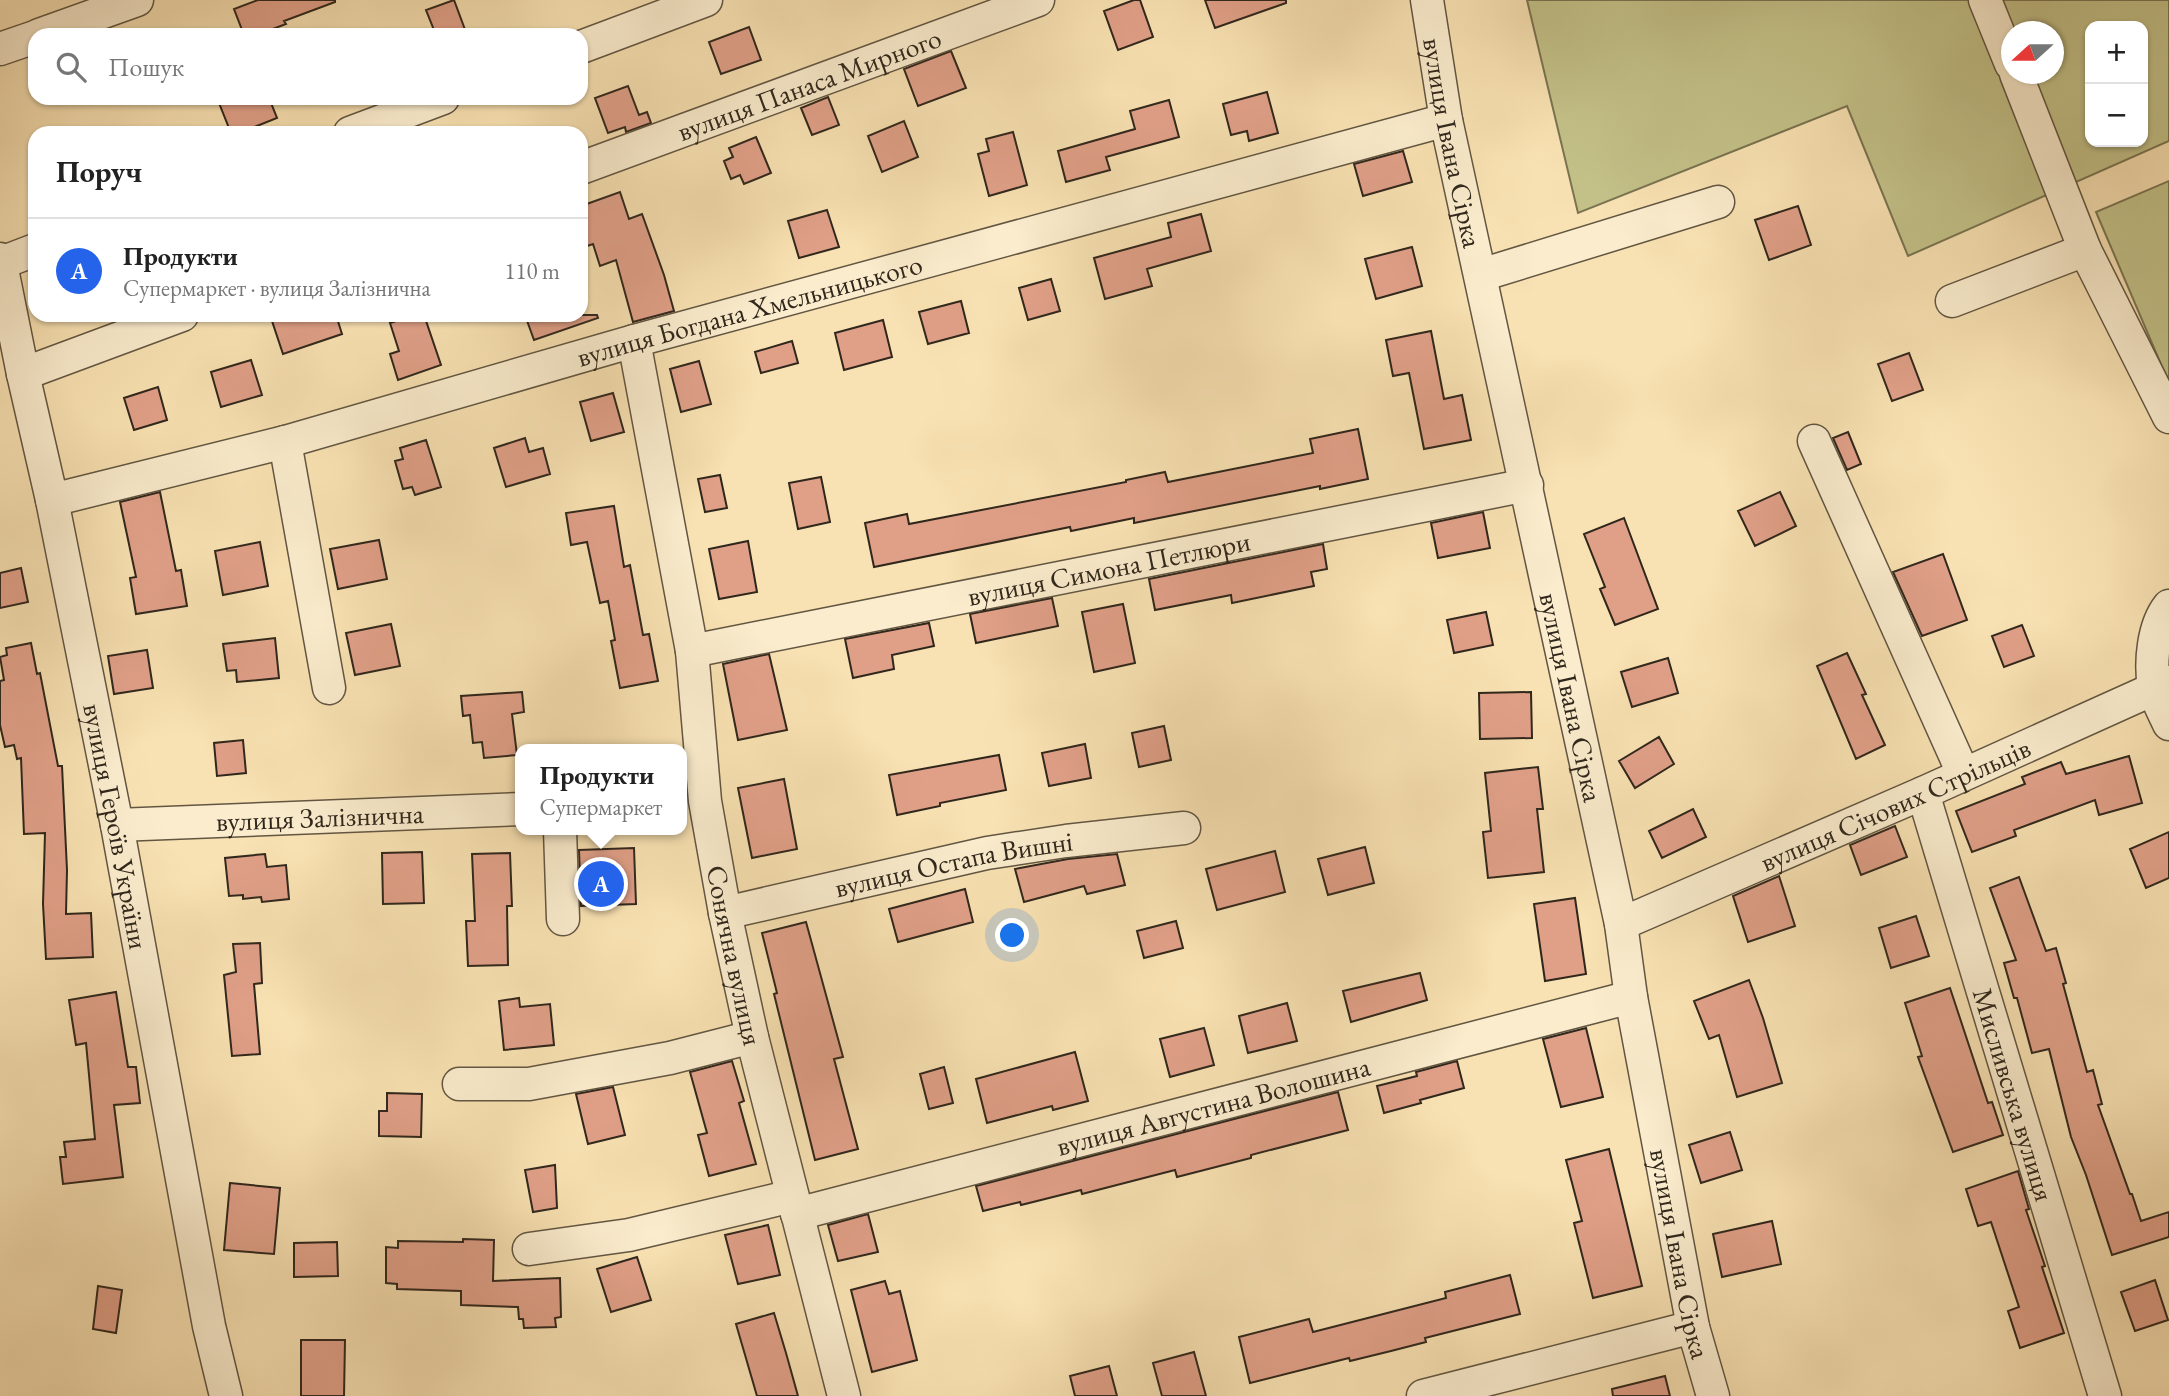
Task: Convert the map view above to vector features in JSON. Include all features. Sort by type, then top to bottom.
[{"type":"street","points":[[59,28],[137,0]]},
{"type":"street","name":"вулиця Панаса Мирного","points":[[588,165],[1038,0]]},
{"type":"street","name":"вулиця Івана Сірка","points":[[1427,0],[1446,120],[1621,924],[1631,997],[1693,1327],[1713,1396]]},
{"type":"street","points":[[1985,0],[2001,39]]},
{"type":"street","points":[[588,44],[693,2]]},
{"type":"street","points":[[0,49],[28,39]]},
{"type":"street","points":[[2019,84],[2085,250],[2169,416]]},
{"type":"street","points":[[368,126],[424,105]]},
{"type":"street","name":"вулиця Богдана Хмельницького","points":[[52,500],[285,442],[634,341],[1446,120]]},
{"type":"street","points":[[1481,275],[1718,202]]},
{"type":"street","points":[[1952,301],[2085,250]]},
{"type":"street","points":[[0,261],[28,252]]},
{"type":"street","name":"вулиця Героїв України","points":[[0,261],[52,500],[117,825],[209,1326],[226,1396]]},
{"type":"street","points":[[23,374],[163,322]]},
{"type":"street","name":"Сонячна вулиця","points":[[634,341],[691,651],[693,802],[725,914],[752,1037],[844,1396]]},
{"type":"street","points":[[1814,441],[1964,773]]},
{"type":"street","points":[[285,442],[329,688]]},
{"type":"street","name":"вулиця Симона Петлюри","points":[[691,651],[1527,485]]},
{"type":"street","points":[[2169,606],[2161,615],[2153,650],[2169,724]]},
{"type":"street","name":"вулиця Січових Стрільців","points":[[1621,924],[1923,793],[2161,685]]},
{"type":"street","name":"Мисливська вулиця","points":[[1923,793],[2105,1396]]},
{"type":"street","name":"вулиця Залізнична","points":[[117,825],[515,809]]},
{"type":"street","name":"вулиця Остапа Вишні","points":[[725,914],[986,853],[1184,828]]},
{"type":"street","points":[[561,835],[563,919]]},
{"type":"street","name":"вулиця Августина Волошина","points":[[529,1249],[629,1235],[794,1205],[1631,997]]},
{"type":"street","points":[[459,1084],[529,1084],[670,1058],[752,1037]]},
{"type":"street","points":[[1423,1396],[1693,1327]]},
{"type":"shaded area","points":[[1527,0],[2169,0],[2169,141],[1908,256],[1847,106],[1578,213]]},
{"type":"shaded area","points":[[2169,181],[2169,383],[2096,212]]},
{"type":"building","points":[[258,0],[335,0],[284,21],[286,24],[275,28],[241,28],[234,9]]},
{"type":"building","points":[[454,0],[464,28],[433,28],[426,10]]},
{"type":"building","points":[[1140,0],[1153,37],[1118,50],[1104,11]]},
{"type":"building","points":[[1205,0],[1286,0],[1286,3],[1215,28]]},
{"type":"building","points":[[749,27],[761,60],[721,74],[709,42]]},
{"type":"building","points":[[951,51],[966,88],[918,106],[904,69]]},
{"type":"building","points":[[628,86],[639,115],[647,112],[651,123],[626,132],[625,127],[608,133],[595,98]]},
{"type":"building","points":[[1267,92],[1278,133],[1249,141],[1247,131],[1231,135],[1223,104]]},
{"type":"building","points":[[828,97],[839,125],[812,135],[801,108]]},
{"type":"building","points":[[1169,100],[1179,137],[1106,157],[1110,170],[1066,182],[1058,151],[1135,129],[1130,111]]},
{"type":"building","points":[[220,105],[272,105],[277,118],[257,126],[228,126]]},
{"type":"building","points":[[904,121],[918,157],[882,172],[868,136]]},
{"type":"building","points":[[1013,132],[1027,185],[989,196],[978,154],[989,151],[986,139]]},
{"type":"building","points":[[756,137],[771,173],[744,184],[740,175],[731,179],[724,161],[733,157],[729,148]]},
{"type":"building","points":[[1403,151],[1412,182],[1363,196],[1354,164]]},
{"type":"building","points":[[620,192],[629,219],[642,214],[674,311],[633,322],[616,260],[600,266],[593,244],[588,246],[588,203]]},
{"type":"building","points":[[1798,206],[1811,245],[1769,260],[1755,220]]},
{"type":"building","points":[[827,210],[839,247],[799,258],[788,221]]},
{"type":"building","points":[[1201,214],[1211,251],[1147,269],[1152,286],[1105,299],[1094,258],[1171,237],[1168,223]]},
{"type":"building","points":[[1412,247],[1422,286],[1376,299],[1365,259]]},
{"type":"building","points":[[1051,279],[1060,311],[1028,320],[1019,288]]},
{"type":"building","points":[[961,301],[969,333],[928,344],[919,312]]},
{"type":"building","points":[[588,315],[597,315],[598,318],[588,321]]},
{"type":"building","points":[[883,320],[892,357],[844,370],[835,333]]},
{"type":"building","points":[[272,322],[338,322],[342,334],[283,354]]},
{"type":"building","points":[[426,322],[441,365],[398,380],[390,354],[399,351],[390,323]]},
{"type":"building","points":[[528,322],[586,322],[534,340]]},
{"type":"building","points":[[1431,331],[1444,399],[1462,395],[1471,440],[1424,449],[1409,373],[1393,376],[1386,340]]},
{"type":"building","points":[[792,341],[798,363],[761,373],[755,352]]},
{"type":"building","points":[[1909,353],[1923,390],[1892,401],[1878,364]]},
{"type":"building","points":[[251,360],[262,395],[221,407],[211,372]]},
{"type":"building","points":[[699,361],[711,404],[681,412],[670,369]]},
{"type":"building","points":[[158,387],[167,420],[134,430],[124,398]]},
{"type":"building","points":[[613,393],[624,432],[591,441],[580,402]]},
{"type":"building","points":[[1358,429],[1368,479],[1134,523],[1134,518],[1071,531],[1070,527],[874,567],[865,523],[907,514],[909,524],[1165,472],[1168,482],[1313,453],[1310,439]]},
{"type":"building","points":[[1848,432],[1861,464],[1847,470],[1833,438]]},
{"type":"building","points":[[525,438],[529,452],[543,448],[550,474],[506,487],[494,448]]},
{"type":"building","points":[[426,440],[441,487],[415,495],[412,487],[403,489],[395,461],[403,459],[400,448]]},
{"type":"building","points":[[720,475],[727,508],[705,512],[698,479]]},
{"type":"building","points":[[821,477],[830,522],[798,529],[789,483]]},
{"type":"building","points":[[160,492],[176,571],[181,570],[187,606],[136,614],[130,578],[136,577],[120,502]]},
{"type":"building","points":[[1780,492],[1796,526],[1755,546],[1738,511]]},
{"type":"building","points":[[614,506],[624,567],[630,565],[643,635],[649,634],[658,681],[620,688],[611,641],[615,640],[608,601],[600,603],[587,542],[571,545],[566,513]]},
{"type":"building","points":[[1483,512],[1490,548],[1438,558],[1431,523]]},
{"type":"building","points":[[1624,518],[1658,609],[1615,625],[1600,589],[1605,587],[1584,534]]},
{"type":"building","points":[[379,540],[387,579],[338,589],[330,549]]},
{"type":"building","points":[[748,541],[757,592],[719,599],[709,549]]},
{"type":"building","points":[[260,542],[268,586],[223,595],[215,551]]},
{"type":"building","points":[[1323,544],[1327,569],[1311,572],[1314,586],[1232,603],[1231,595],[1155,610],[1149,579]]},
{"type":"building","points":[[1943,554],[1967,620],[1922,636],[1893,572]]},
{"type":"building","points":[[21,568],[28,602],[0,608],[0,573]]},
{"type":"building","points":[[1052,598],[1058,626],[976,643],[970,614]]},
{"type":"building","points":[[1123,604],[1135,663],[1094,672],[1082,612]]},
{"type":"building","points":[[1486,612],[1493,645],[1454,653],[1447,620]]},
{"type":"building","points":[[929,623],[934,646],[892,655],[894,669],[853,678],[845,639]]},
{"type":"building","points":[[391,624],[400,666],[355,675],[346,633]]},
{"type":"building","points":[[2022,625],[2034,656],[2004,667],[1992,636]]},
{"type":"building","points":[[275,638],[279,678],[237,682],[236,670],[227,671],[223,644]]},
{"type":"building","points":[[31,643],[37,674],[40,673],[58,766],[62,766],[67,870],[66,914],[91,913],[93,957],[46,959],[43,904],[45,833],[24,834],[21,758],[17,759],[14,745],[5,747],[0,725],[0,681],[4,680],[0,657],[7,655],[6,648]]},
{"type":"building","points":[[147,650],[153,688],[114,694],[108,656]]},
{"type":"building","points":[[1847,653],[1866,694],[1862,695],[1885,745],[1856,759],[1817,666]]},
{"type":"building","points":[[769,654],[787,730],[738,740],[723,664]]},
{"type":"building","points":[[1668,658],[1678,693],[1632,707],[1621,672]]},
{"type":"building","points":[[522,692],[524,712],[512,714],[515,755],[484,758],[482,742],[473,743],[470,715],[463,716],[461,696]]},
{"type":"building","points":[[1531,692],[1532,738],[1480,739],[1479,693]]},
{"type":"building","points":[[1164,726],[1171,760],[1139,767],[1132,733]]},
{"type":"building","points":[[1659,737],[1674,764],[1635,788],[1619,761]]},
{"type":"building","points":[[243,740],[246,773],[217,776],[214,743]]},
{"type":"building","points":[[1085,744],[1091,778],[1049,786],[1042,753]]},
{"type":"building","points":[[999,755],[1006,790],[897,815],[889,775]]},
{"type":"building","points":[[2129,756],[2142,803],[2099,815],[2095,800],[2014,830],[2016,836],[1972,852],[1956,811],[2025,784],[2022,777],[2061,762],[2066,774]]},
{"type":"building","points":[[1538,767],[1543,809],[1537,809],[1544,872],[1488,878],[1483,832],[1491,831],[1485,773]]},
{"type":"building","points":[[784,779],[797,849],[752,858],[738,788]]},
{"type":"building","points":[[1693,809],[1706,837],[1662,858],[1649,831]]},
{"type":"building","points":[[1895,826],[1907,857],[1861,875],[1850,845]]},
{"type":"building","points":[[2169,832],[2169,878],[2146,888],[2130,849]]},
{"type":"building","points":[[1365,847],[1374,883],[1328,895],[1318,859]]},
{"type":"building","points":[[634,848],[636,904],[581,906],[579,850]]},
{"type":"building","points":[[1275,851],[1285,892],[1217,910],[1206,869]]},
{"type":"building","points":[[422,852],[424,903],[383,904],[382,853]]},
{"type":"building","points":[[510,853],[512,906],[507,906],[508,965],[468,966],[466,921],[475,921],[472,854]]},
{"type":"building","points":[[265,854],[267,867],[286,865],[289,899],[262,902],[261,897],[243,899],[243,895],[229,896],[225,858]]},
{"type":"building","points":[[1117,854],[1125,885],[1087,894],[1084,886],[1024,902],[1015,869],[1068,859]]},
{"type":"building","points":[[1779,876],[1795,926],[1748,942],[1733,896]]},
{"type":"building","points":[[2019,877],[2046,951],[2056,948],[2087,1072],[2093,1070],[2102,1104],[2098,1105],[2141,1221],[2169,1212],[2169,1237],[2112,1255],[2071,1137],[2049,1049],[2032,1053],[2004,963],[2016,960],[1990,888]]},
{"type":"building","points":[[965,889],[973,922],[898,942],[889,909]]},
{"type":"building","points":[[1575,898],[1586,974],[1545,981],[1534,904]]},
{"type":"building","points":[[1916,916],[1929,956],[1891,968],[1879,928]]},
{"type":"building","points":[[1176,921],[1183,948],[1144,958],[1137,931]]},
{"type":"building","points":[[806,922],[843,1057],[834,1059],[858,1149],[815,1160],[774,994],[777,993],[762,933]]},
{"type":"building","points":[[260,943],[262,983],[254,984],[260,1054],[232,1056],[224,975],[236,972],[233,944]]},
{"type":"building","points":[[1420,973],[1427,1000],[1351,1022],[1343,991]]},
{"type":"building","points":[[1749,980],[1782,1083],[1737,1097],[1719,1035],[1709,1039],[1694,1001]]},
{"type":"building","points":[[1950,988],[1988,1103],[1992,1102],[2003,1135],[1953,1152],[1918,1057],[1922,1056],[1905,1003]]},
{"type":"building","points":[[116,992],[128,1067],[136,1067],[140,1103],[114,1105],[123,1177],[63,1184],[60,1157],[66,1157],[64,1142],[95,1139],[86,1043],[76,1045],[69,1000]]},
{"type":"building","points":[[519,998],[520,1007],[550,1004],[554,1045],[504,1050],[499,1001]]},
{"type":"building","points":[[1287,1003],[1297,1041],[1248,1053],[1239,1016]]},
{"type":"building","points":[[1204,1028],[1214,1065],[1170,1077],[1160,1039]]},
{"type":"building","points":[[1586,1028],[1603,1097],[1561,1107],[1543,1039]]},
{"type":"building","points":[[1075,1052],[1088,1101],[1053,1110],[1052,1106],[987,1123],[976,1079]]},
{"type":"building","points":[[732,1061],[744,1101],[739,1103],[756,1164],[709,1176],[698,1135],[707,1133],[690,1072]]},
{"type":"building","points":[[1457,1061],[1464,1088],[1384,1113],[1377,1086],[1417,1076],[1416,1072]]},
{"type":"building","points":[[944,1067],[953,1103],[929,1109],[920,1074]]},
{"type":"building","points":[[613,1087],[625,1135],[588,1144],[576,1094]]},
{"type":"building","points":[[1338,1092],[1348,1130],[1177,1177],[1175,1170],[1082,1194],[1081,1190],[983,1211],[976,1186]]},
{"type":"building","points":[[387,1093],[422,1094],[421,1137],[379,1136],[379,1111],[387,1111]]},
{"type":"building","points":[[1730,1132],[1742,1170],[1701,1183],[1689,1145]]},
{"type":"building","points":[[1609,1149],[1642,1286],[1593,1298],[1574,1223],[1582,1221],[1566,1160]]},
{"type":"building","points":[[555,1165],[557,1208],[533,1212],[525,1170]]},
{"type":"building","points":[[2018,1171],[2029,1209],[2026,1210],[2045,1266],[2042,1267],[2064,1333],[2020,1348],[2008,1311],[2019,1307],[1991,1222],[1978,1226],[1966,1189]]},
{"type":"building","points":[[230,1183],[280,1188],[274,1254],[224,1250]]},
{"type":"building","points":[[868,1214],[878,1252],[838,1261],[828,1225]]},
{"type":"building","points":[[1772,1221],[1781,1264],[1722,1277],[1713,1234]]},
{"type":"building","points":[[768,1225],[780,1275],[738,1284],[725,1235]]},
{"type":"building","points":[[463,1239],[494,1240],[493,1281],[560,1278],[561,1317],[555,1318],[556,1327],[524,1328],[523,1319],[519,1319],[518,1307],[461,1305],[461,1291],[397,1289],[397,1284],[386,1283],[386,1247],[398,1248],[398,1241],[463,1242]]},
{"type":"building","points":[[337,1242],[338,1276],[294,1277],[294,1243]]},
{"type":"building","points":[[637,1257],[651,1300],[611,1312],[597,1269]]},
{"type":"building","points":[[1510,1275],[1520,1314],[1425,1338],[1426,1342],[1391,1351],[1350,1361],[1349,1358],[1250,1383],[1239,1337],[1309,1319],[1313,1332],[1446,1298],[1445,1292]]},
{"type":"building","points":[[2155,1280],[2168,1320],[2135,1331],[2121,1292]]},
{"type":"building","points":[[885,1281],[889,1294],[900,1291],[917,1360],[872,1372],[851,1290]]},
{"type":"building","points":[[98,1286],[122,1290],[116,1333],[93,1329]]},
{"type":"building","points":[[774,1313],[798,1396],[757,1396],[736,1324]]},
{"type":"building","points":[[301,1340],[345,1340],[344,1396],[301,1396]]},
{"type":"building","points":[[1194,1352],[1206,1396],[1162,1396],[1153,1363]]},
{"type":"building","points":[[1109,1366],[1117,1396],[1075,1396],[1070,1376]]},
{"type":"building","points":[[1665,1376],[1670,1396],[1613,1396],[1612,1389]]},
{"type":"place","name":"Продукти","points":[[601,884]]}]
